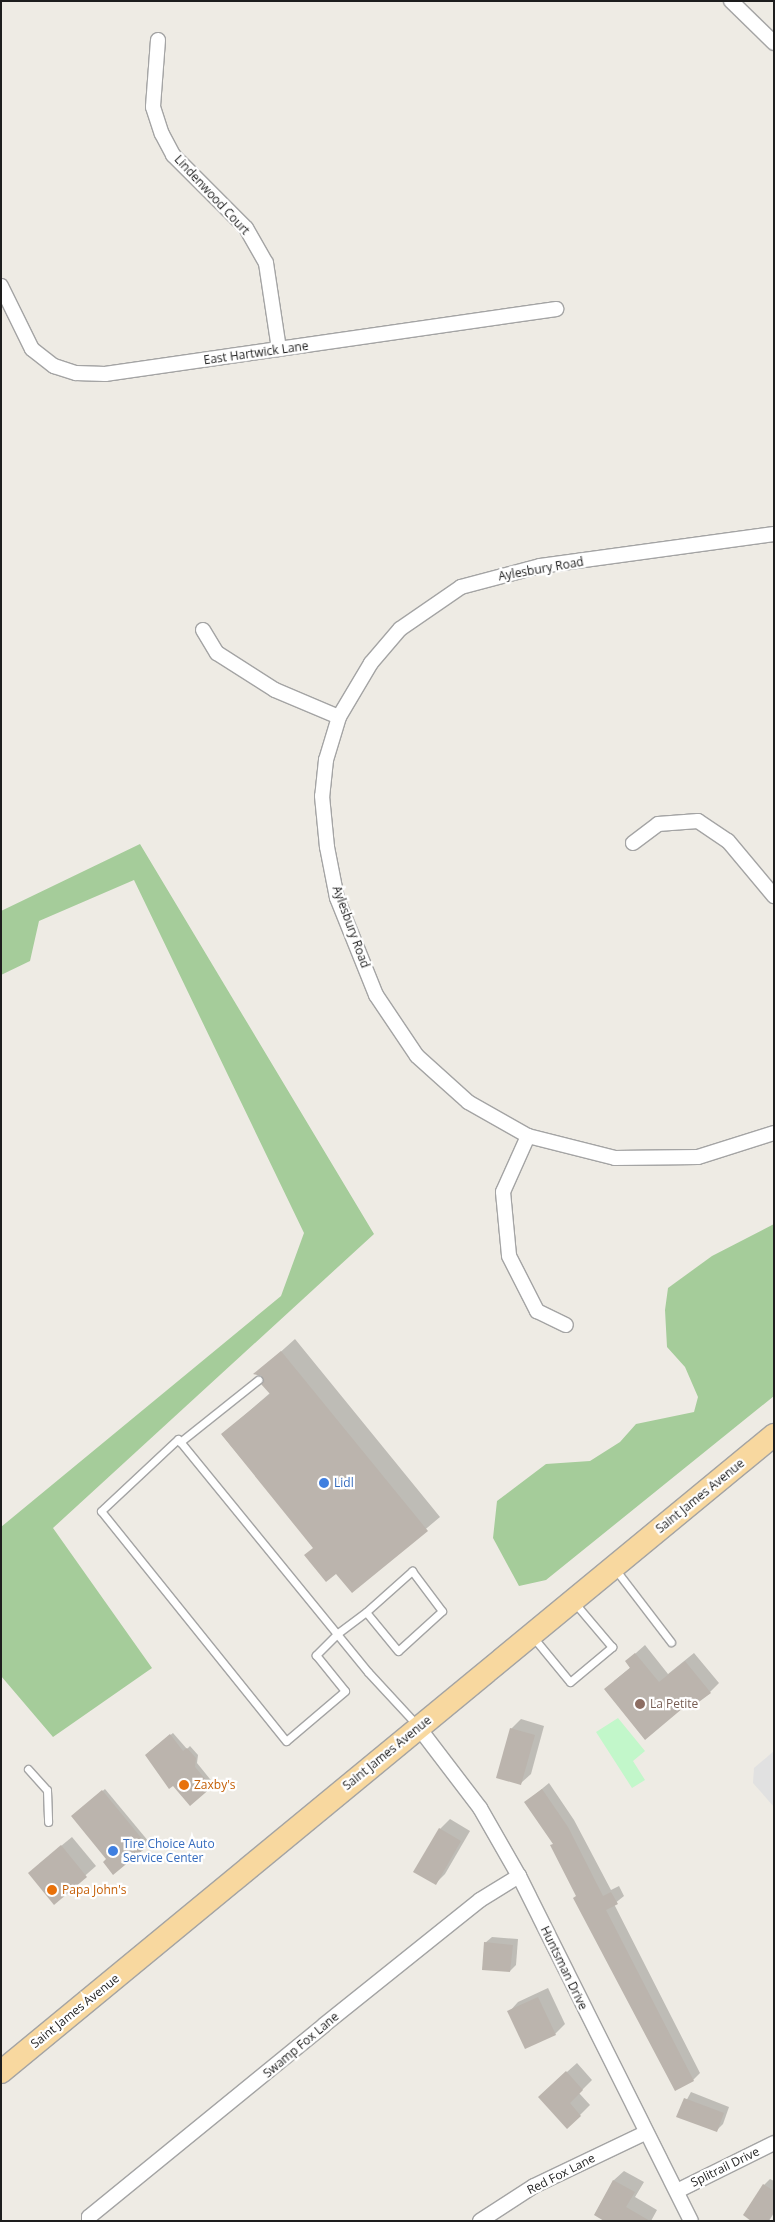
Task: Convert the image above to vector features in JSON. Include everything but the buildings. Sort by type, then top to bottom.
[{"type":"main road","name":"Saint James Avenue","points":[[1,2072],[774,1435]]},
{"type":"street","points":[[731,1],[772,39]]},
{"type":"street","name":"Lindenwood Court","points":[[158,40],[154,108],[162,134],[173,155],[246,228],[266,263],[279,350]]},
{"type":"street","name":"East Hartwick Lane","points":[[1,286],[32,349],[54,366],[76,373],[105,374],[556,309]]},
{"type":"street","name":"Aylesbury Road","points":[[774,534],[540,566],[462,587],[400,629],[371,663],[339,716],[326,760],[322,796],[327,847],[338,898],[376,995],[418,1056],[468,1102],[528,1136],[615,1158],[698,1157],[774,1134]]},
{"type":"street","points":[[203,630],[216,653],[275,690],[339,716]]},
{"type":"street","points":[[634,843],[658,824],[698,821],[728,842],[774,896]]},
{"type":"street","points":[[528,1136],[503,1192],[509,1256],[537,1311],[566,1325]]},
{"type":"street","name":"Huntsman Drive","points":[[419,1728],[480,1808],[519,1876],[645,2133],[691,2221]]},
{"type":"street","name":"Swamp Fox Lane","points":[[89,2221],[90,2217],[324,2025],[480,1900],[519,1876]]},
{"type":"street","name":"Red Fox Lane","points":[[480,2221],[534,2186],[645,2133]]},
{"type":"street","name":"Splitrail Drive","points":[[677,2191],[774,2143]]},
{"type":"lane","points":[[258,1380],[180,1442],[178,1440],[101,1511],[286,1741],[345,1691],[316,1654],[412,1571],[442,1611],[398,1651],[366,1612]]},
{"type":"lane","points":[[180,1442],[337,1634],[419,1728]]},
{"type":"lane","points":[[613,1567],[671,1642]]},
{"type":"lane","points":[[531,1634],[570,1682],[612,1647],[573,1600]]},
{"type":"lane","points":[[28,1769],[47,1790],[48,1822]]},
{"type":"green space","points":[[140,844],[374,1234],[53,1528],[152,1668],[53,1737],[1,1676],[1,1527],[281,1296],[304,1233],[134,880],[39,921],[30,961],[1,975],[1,911]]},
{"type":"green space","points":[[774,1224],[774,1396],[546,1580],[519,1586],[493,1538],[497,1501],[546,1464],[590,1461],[620,1442],[636,1424],[694,1412],[698,1397],[685,1367],[667,1347],[665,1310],[668,1288],[712,1256]]},
{"type":"green space","points":[[618,1718],[645,1751],[633,1761],[645,1780],[632,1788],[596,1732]]},
{"type":"shaded area","points":[[774,1751],[774,1807],[753,1783],[754,1768]]},
{"type":"place","name":"Lidl","points":[[324,1483]]},
{"type":"place","name":"La Petite","points":[[640,1704]]},
{"type":"place","name":"Zaxby's","points":[[184,1785]]},
{"type":"place","name":"Tire Choice Auto Service Center","points":[[113,1851]]},
{"type":"place","name":"Papa John's","points":[[52,1890]]}]
